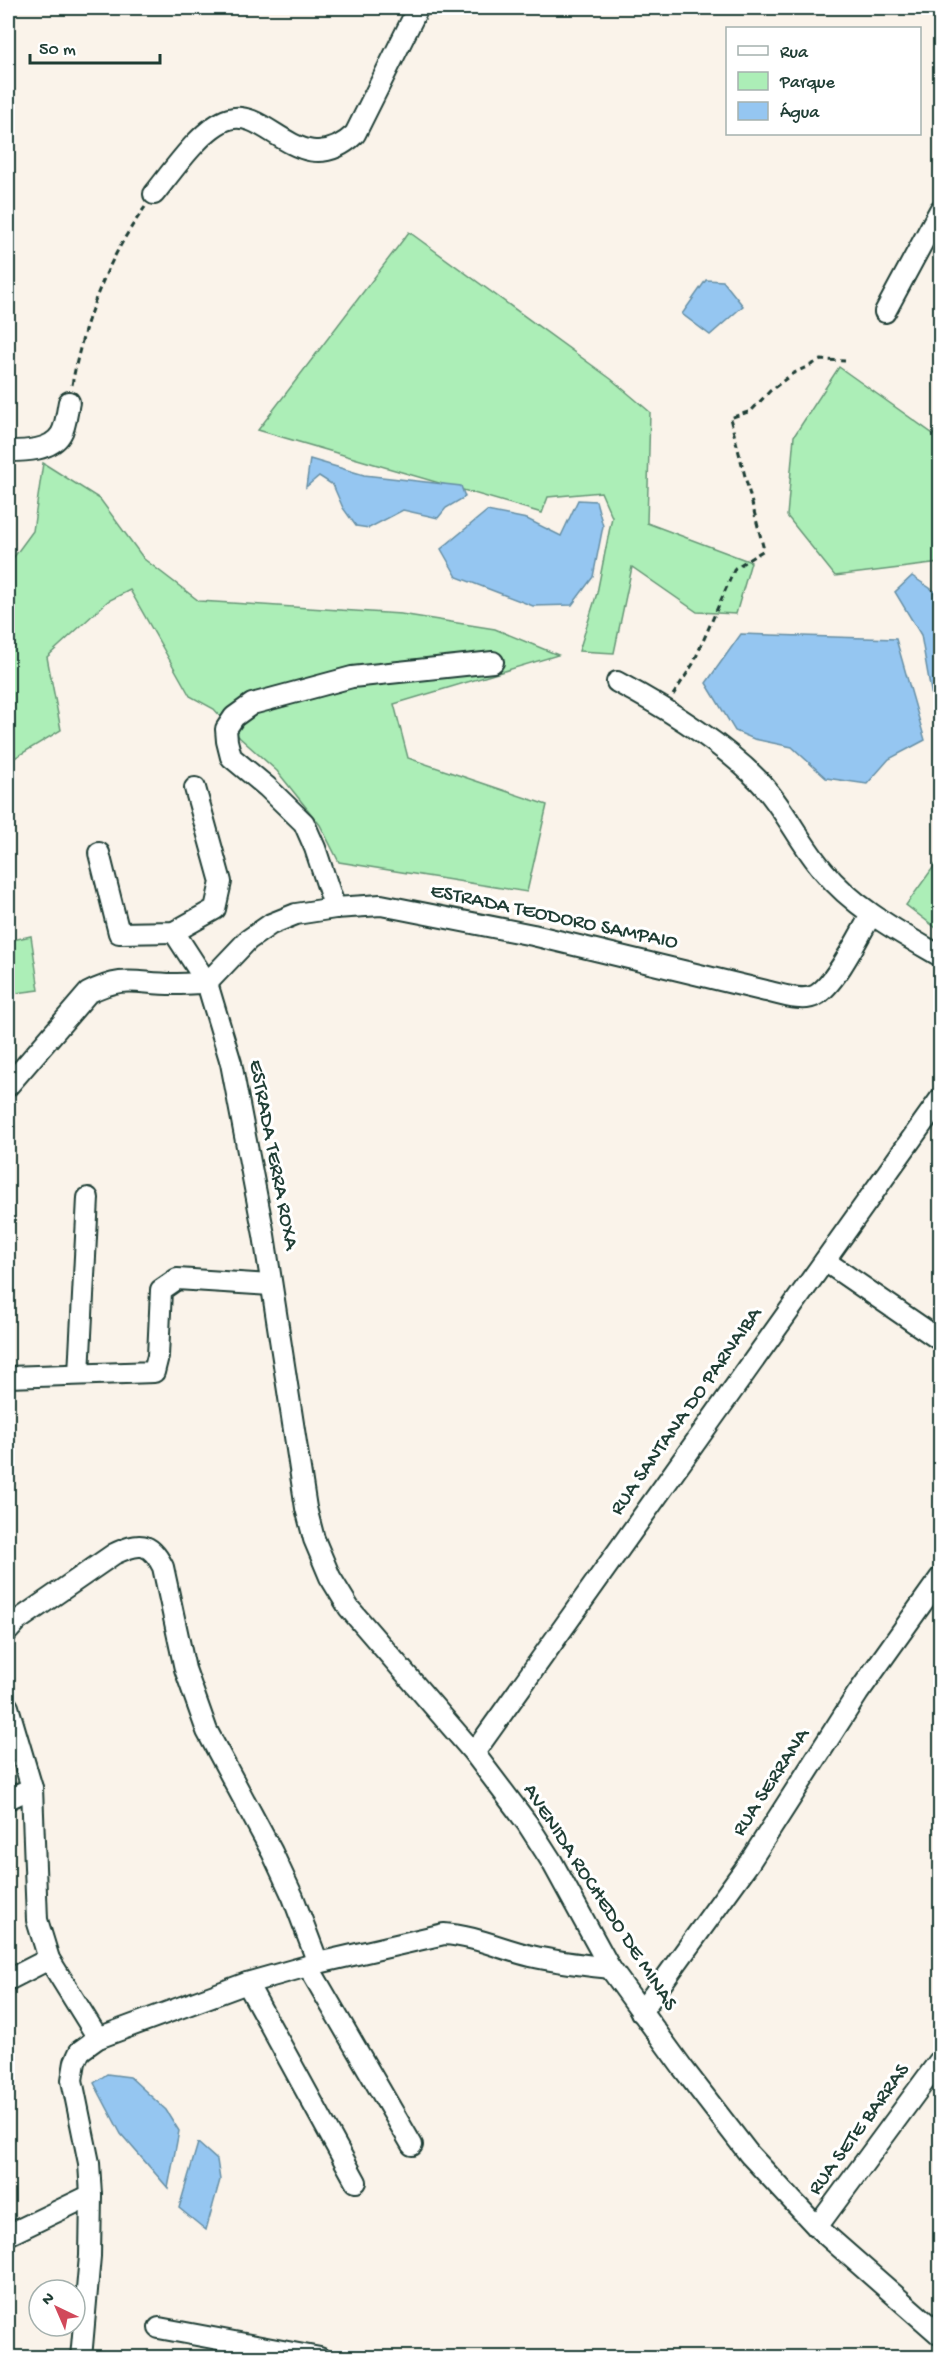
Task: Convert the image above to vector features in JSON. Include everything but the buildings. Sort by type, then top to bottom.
[{"type":"street","points":[[154,194],[206,133],[231,118],[258,124],[294,146],[329,151],[342,146],[355,134],[418,8]]},
{"type":"street","points":[[885,312],[940,210]]},
{"type":"street","points":[[8,451],[38,449],[51,444],[61,434],[69,402]]},
{"type":"street","points":[[335,908],[304,823],[267,787],[231,757],[226,729],[234,717],[252,704],[352,677],[493,662]]},
{"type":"street","points":[[616,682],[665,710],[718,746],[759,781],[825,873],[871,915],[940,956]]},
{"type":"street","points":[[99,853],[119,933],[174,932],[215,909],[221,882],[195,788]]},
{"type":"street","name":"ESTRADA TEODORO SAMPAIO","points":[[207,983],[248,940],[271,924],[296,914],[335,908],[381,905],[533,935],[766,992],[803,998],[816,996],[829,982],[871,915]]},
{"type":"street","name":"ESTRADA TERRA ROXA","points":[[174,932],[207,983],[231,1064],[248,1144],[306,1508],[314,1539],[330,1577]]},
{"type":"street","points":[[8,1086],[88,993],[104,984],[131,980],[173,984],[207,983]]},
{"type":"street","name":"RUA SANTANA DO PARNAIBA","points":[[474,1753],[940,1100]]},
{"type":"street","points":[[78,1374],[88,1198]]},
{"type":"street","points":[[825,1261],[940,1340]]},
{"type":"street","points":[[8,1377],[154,1372],[158,1356],[161,1290],[177,1279],[271,1285]]},
{"type":"street","points":[[8,1632],[17,1621],[114,1554],[130,1546],[145,1546],[156,1552],[163,1567],[185,1669],[207,1731],[272,1852],[293,1897],[313,1965],[412,2145]]},
{"type":"street","name":"AVENIDA ROCHEDO DE MINAS","points":[[330,1577],[349,1608],[474,1753],[527,1823],[552,1862],[610,1968],[749,2154],[817,2227],[940,2335]]},
{"type":"street","name":"RUA SERRANA","points":[[641,2012],[749,1863],[858,1693],[940,1578]]},
{"type":"street","points":[[8,1707],[32,1788],[37,1920],[49,1959],[98,2038]]},
{"type":"street","points":[[8,1799],[32,1788]]},
{"type":"street","points":[[81,2358],[90,2256],[92,2195],[87,2152],[72,2080],[75,2062],[80,2051],[98,2038],[247,1983],[313,1965],[444,1935],[465,1936],[569,1964],[610,1968]]},
{"type":"street","points":[[8,1980],[49,1959]]},
{"type":"street","points":[[247,1983],[356,2182]]},
{"type":"street","name":"RUA SETE BARRAS","points":[[817,2227],[940,2061]]},
{"type":"street","points":[[8,2235],[92,2195]]},
{"type":"street","points":[[159,2328],[320,2358]]},
{"type":"path","points":[[69,402],[79,351],[102,280],[120,244],[154,194]]},
{"type":"path","points":[[665,710],[693,664],[735,568],[764,549],[730,418],[751,411],[770,391],[792,374],[820,360],[845,361]]},
{"type":"green space","points":[[409,232],[611,379],[650,412],[647,523],[751,562],[736,614],[697,612],[632,567],[614,653],[579,651],[597,593],[612,517],[601,492],[548,497],[542,513],[258,430]]},
{"type":"green space","points":[[839,367],[940,439],[940,563],[835,576],[787,516],[794,436]]},
{"type":"green space","points":[[43,463],[100,499],[144,559],[199,601],[401,614],[495,629],[558,655],[394,704],[408,758],[547,805],[527,892],[339,862],[320,825],[277,771],[240,738],[214,709],[190,696],[130,590],[108,601],[47,657],[61,730],[8,762],[8,565],[33,531]]},
{"type":"green space","points":[[940,858],[940,931],[906,905]]},
{"type":"green space","points":[[31,936],[39,990],[8,994],[8,941]]},
{"type":"water","points":[[706,280],[723,281],[743,306],[710,335],[682,314]]},
{"type":"water","points":[[310,459],[364,475],[461,486],[465,497],[446,508],[438,518],[403,510],[369,528],[356,526],[343,508],[333,485],[319,476],[306,487]]},
{"type":"water","points":[[578,500],[596,501],[603,526],[593,577],[572,605],[533,606],[457,577],[441,549],[487,511],[527,519],[561,536]]},
{"type":"water","points":[[912,576],[940,595],[940,714],[933,703],[921,635],[895,592]]},
{"type":"water","points":[[741,634],[896,639],[925,740],[889,759],[867,784],[826,778],[792,747],[754,739],[735,731],[706,683]]},
{"type":"water","points":[[107,2074],[130,2077],[166,2110],[179,2131],[168,2188],[121,2134],[94,2083]]},
{"type":"water","points":[[198,2143],[217,2160],[220,2180],[206,2230],[179,2208]]}]
